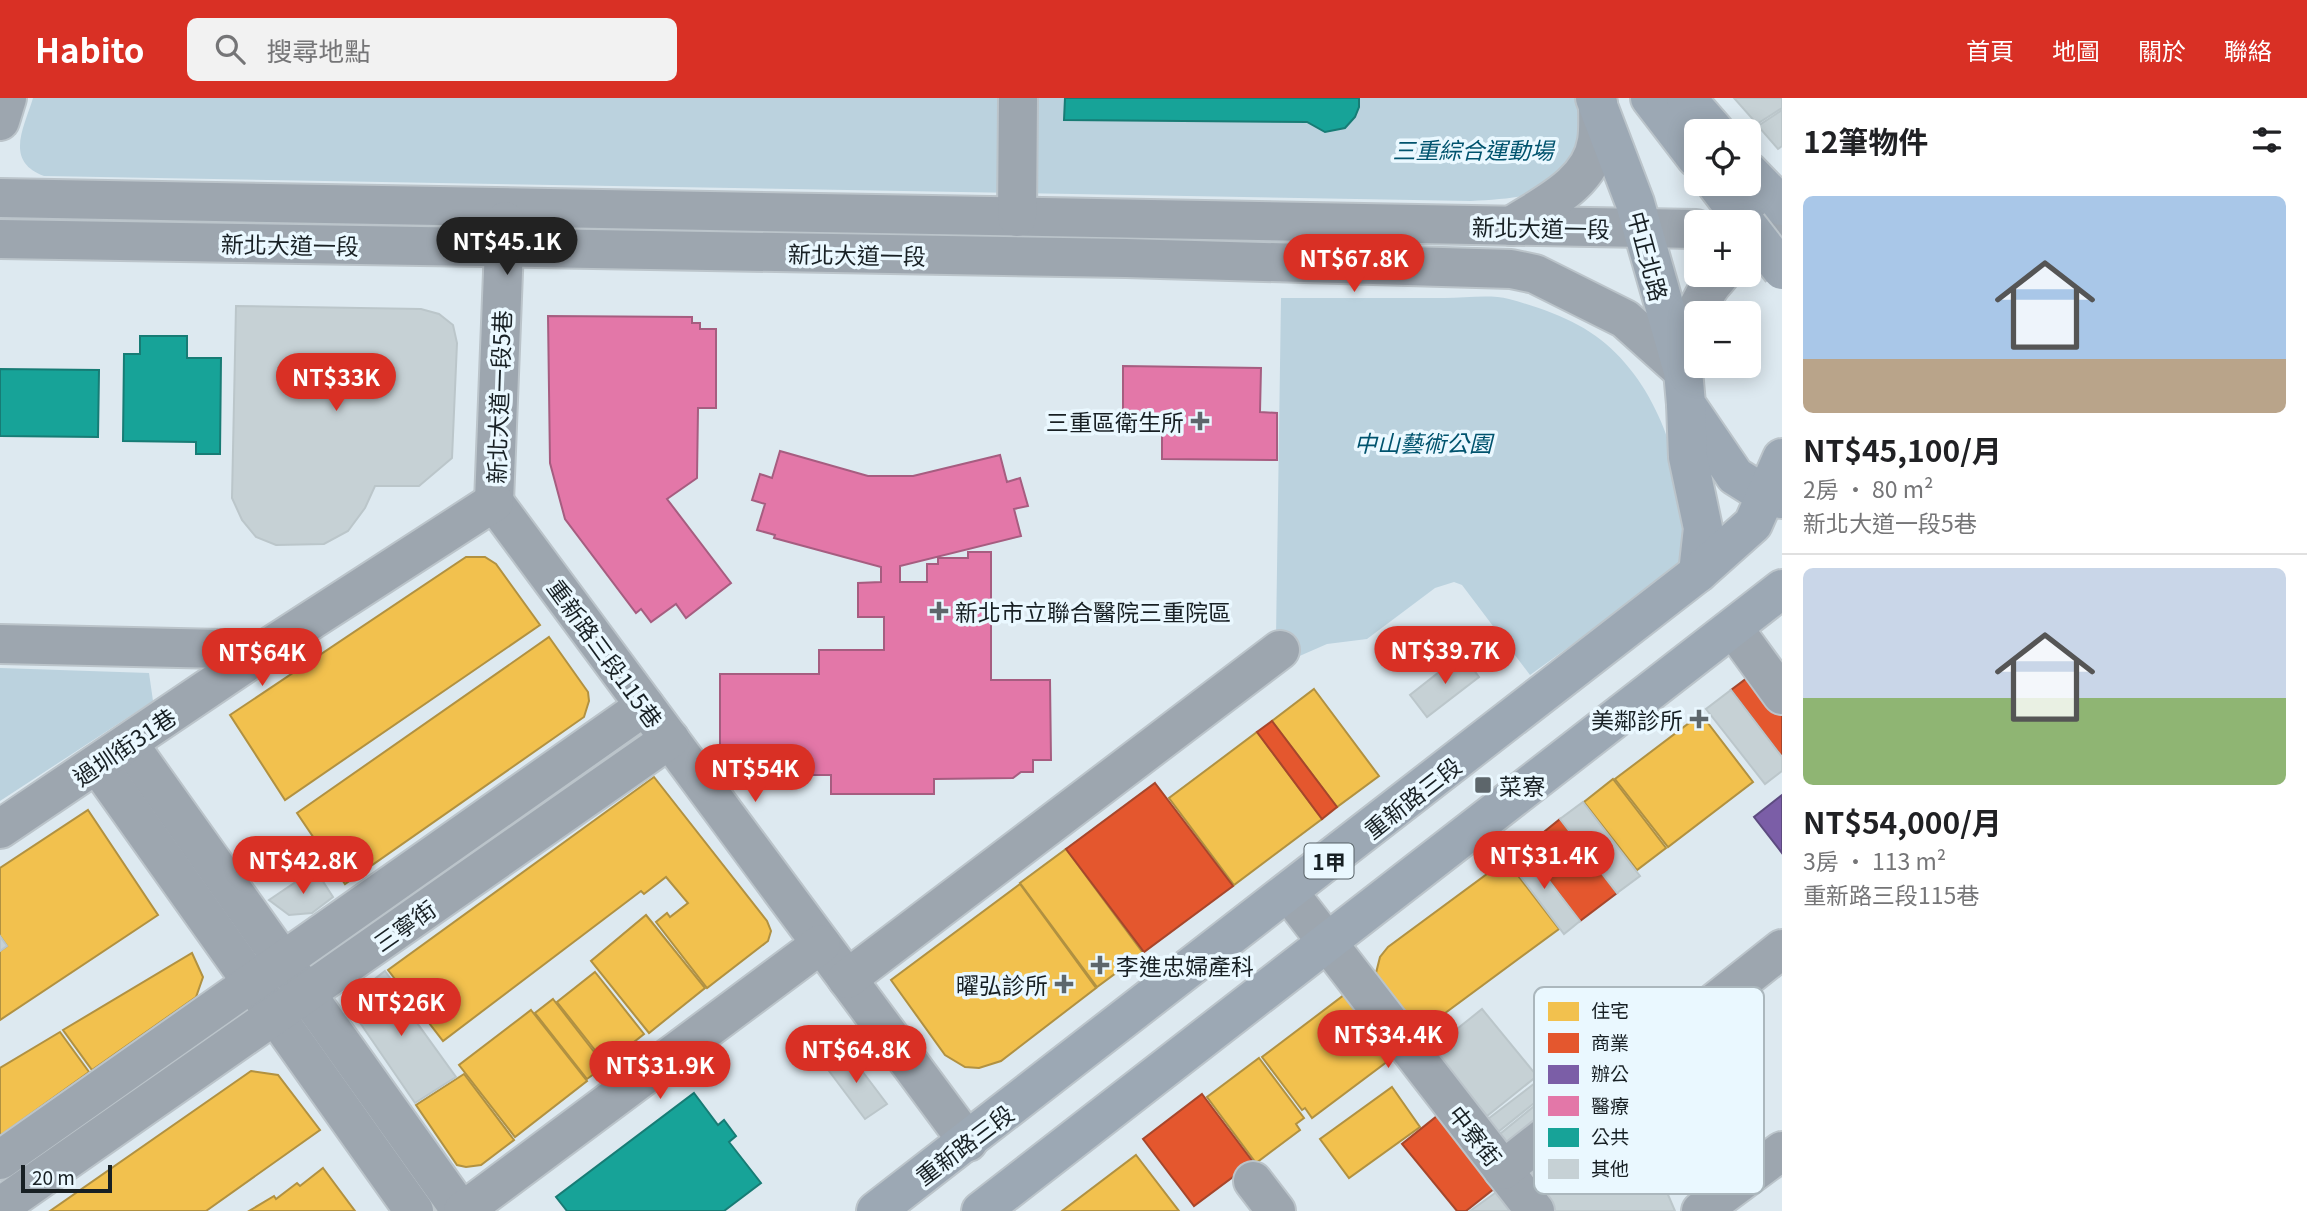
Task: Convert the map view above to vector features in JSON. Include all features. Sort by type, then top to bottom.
[{"type":"main road","points":[[1650,98],[1684,142]]},
{"type":"main road","points":[[1686,98],[1704,119]]},
{"type":"main road","name":"中正北路","points":[[1597,101],[1643,229],[1685,387],[1735,476],[1775,497]]},
{"type":"main road","points":[[1761,184],[1782,206]]},
{"type":"main road","points":[[1725,196],[1736,210]]},
{"type":"main road","points":[[1761,243],[1782,270]]},
{"type":"main road","points":[[1685,387],[1688,457],[1703,528],[1698,573]]},
{"type":"main road","name":"重新路三段","points":[[876,1211],[1698,573],[1753,524],[1775,497],[1782,458]]},
{"type":"main road","points":[[981,1211],[1734,629],[1782,589]]},
{"type":"street","points":[[0,121],[7,98]]},
{"type":"street","points":[[1017,217],[1018,98]]},
{"type":"street","points":[[1511,226],[1572,187],[1587,167],[1597,143],[1597,101]]},
{"type":"street","name":"新北大道一段","points":[[0,198],[1684,229]]},
{"type":"street","name":"新北大道一段5巷","points":[[494,502],[505,208]]},
{"type":"street","points":[[1761,226],[1782,227]]},
{"type":"street","points":[[1761,244],[1782,234]]},
{"type":"street","name":"新北大道一段","points":[[0,239],[1126,258],[1511,269],[1535,274],[1625,320],[1685,387]]},
{"type":"street","points":[[1685,387],[1688,327],[1708,287]]},
{"type":"street","name":"過圳街31巷","points":[[0,830],[265,650],[494,502]]},
{"type":"street","name":"重新路三段115巷","points":[[494,502],[968,1142]]},
{"type":"street","points":[[1734,629],[1782,695]]},
{"type":"street","points":[[0,643],[265,650]]},
{"type":"street","points":[[847,979],[1280,650]]},
{"type":"street","name":"三寧街","points":[[0,1160],[645,706]]},
{"type":"street","name":"三寧街","points":[[0,1207],[670,739]]},
{"type":"street","points":[[112,753],[283,961],[462,1211],[821,944]]},
{"type":"street","points":[[112,753],[252,983],[414,1211]]},
{"type":"street","name":"中寮街","points":[[1289,892],[1535,1211]]},
{"type":"street","points":[[1734,987],[1782,949]]},
{"type":"street","points":[[1503,1170],[1534,1145]]},
{"type":"street","points":[[1764,1164],[1782,1151]]},
{"type":"street","points":[[1253,1181],[1276,1211]]},
{"type":"street","points":[[1701,1211],[1724,1194]]},
{"type":"green space","name":"三重綜合運動場","points":[[33,98],[1575,98],[1581,125],[1573,160],[1564,174],[1552,184],[1523,196],[1471,201],[44,176],[24,162],[21,153],[22,132]]},
{"type":"green space","name":"中山藝術公園","points":[[1494,297],[1535,307],[1578,325],[1606,344],[1630,369],[1649,397],[1664,429],[1675,462],[1682,497],[1684,564],[1530,675],[1462,585],[1454,582],[1435,588],[1367,639],[1327,644],[1295,658],[1276,637],[1281,298]]},
{"type":"green space","points":[[0,668],[149,673],[153,701],[0,801]]},
{"type":"building: 住宅","points":[[466,557],[485,557],[496,564],[540,625],[285,800],[230,715]]},
{"type":"building: 住宅","points":[[549,637],[588,692],[589,701],[584,717],[345,884],[297,813]]},
{"type":"building: 住宅","points":[[1314,689],[1379,776],[1337,807],[1272,721]]},
{"type":"building: 住宅","points":[[1701,714],[1753,782],[1668,847],[1615,779]]},
{"type":"building: 住宅","points":[[1257,732],[1322,819],[1234,885],[1169,798]]},
{"type":"building: 住宅","points":[[654,777],[767,921],[771,931],[768,941],[707,988],[656,922],[667,913],[670,917],[688,903],[666,877],[644,894],[641,891],[443,1041],[388,970]]},
{"type":"building: 住宅","points":[[1613,779],[1666,848],[1637,870],[1584,802]]},
{"type":"building: 住宅","points":[[88,810],[158,915],[0,1020],[0,951],[7,946],[0,936],[0,868]]},
{"type":"building: 住宅","points":[[1066,849],[1143,953],[1097,987],[1020,883]]},
{"type":"building: 住宅","points":[[1506,860],[1559,929],[1433,1022],[1413,1023],[1379,980],[1376,973],[1380,957],[1388,947]]},
{"type":"building: 住宅","points":[[1020,884],[1096,988],[1001,1061],[979,1068],[965,1067],[945,1055],[891,980]]},
{"type":"building: 住宅","points":[[646,915],[705,988],[649,1033],[591,961]]},
{"type":"building: 住宅","points":[[192,953],[203,977],[196,997],[92,1070],[63,1030]]},
{"type":"building: 住宅","points":[[595,972],[644,1034],[606,1064],[557,1002]]},
{"type":"building: 住宅","points":[[1344,995],[1392,1058],[1312,1118],[1305,1108],[1302,1110],[1262,1057]]},
{"type":"building: 住宅","points":[[553,999],[605,1066],[587,1079],[535,1013]]},
{"type":"building: 住宅","points":[[531,1010],[587,1081],[515,1137],[459,1065]]},
{"type":"building: 住宅","points":[[60,1032],[89,1072],[0,1136],[0,1068]]},
{"type":"building: 住宅","points":[[1259,1058],[1304,1118],[1296,1124],[1300,1130],[1256,1163],[1207,1097]]},
{"type":"building: 住宅","points":[[251,1071],[278,1075],[320,1130],[206,1211],[50,1211]]},
{"type":"building: 住宅","points":[[464,1074],[514,1140],[481,1165],[466,1167],[457,1165],[416,1105]]},
{"type":"building: 住宅","points":[[1392,1087],[1420,1127],[1349,1178],[1320,1139]]},
{"type":"building: 住宅","points":[[1136,1155],[1179,1211],[1062,1211]]},
{"type":"building: 住宅","points":[[323,1168],[355,1211],[249,1211],[274,1196],[276,1199],[297,1183],[300,1186]]},
{"type":"building: 商業","points":[[1755,672],[1782,708],[1782,757],[1731,690]]},
{"type":"building: 商業","points":[[1272,721],[1337,807],[1322,819],[1257,732]]},
{"type":"building: 商業","points":[[1155,783],[1233,886],[1144,952],[1066,849]]},
{"type":"building: 商業","points":[[1560,819],[1617,893],[1580,921],[1524,848]]},
{"type":"building: 商業","points":[[1202,1094],[1253,1162],[1194,1206],[1143,1139]]},
{"type":"building: 商業","points":[[1442,1112],[1500,1184],[1466,1211],[1457,1211],[1402,1144]]},
{"type":"building: 辦公","points":[[1782,795],[1782,853],[1754,817]]},
{"type":"building: 醫療","points":[[548,316],[692,317],[692,323],[700,323],[700,329],[716,329],[716,408],[698,408],[697,478],[667,499],[731,583],[686,618],[676,604],[651,622],[641,609],[636,613],[565,519],[550,463]]},
{"type":"building: 醫療","name":"三重區衛生所","points":[[1123,366],[1261,368],[1260,412],[1277,413],[1277,460],[1162,459],[1162,431],[1123,430]]},
{"type":"building: 醫療","points":[[780,451],[868,476],[913,476],[1000,455],[1007,482],[1020,478],[1028,506],[1014,509],[1021,536],[900,566],[900,582],[927,582],[927,564],[938,564],[938,558],[968,558],[968,552],[991,552],[991,680],[1050,680],[1051,760],[1033,760],[1033,772],[1021,772],[1013,778],[934,779],[934,794],[831,794],[831,775],[750,775],[743,767],[735,767],[735,745],[720,745],[720,674],[819,674],[819,650],[884,650],[884,617],[858,617],[858,583],[881,582],[881,567],[774,538],[775,535],[757,530],[765,504],[752,500],[760,474],[772,478]]},
{"type":"building: 公共","points":[[1065,98],[1359,98],[1359,107],[1355,117],[1345,128],[1325,132],[1307,122],[1064,120]]},
{"type":"building: 公共","points":[[140,336],[187,336],[187,358],[221,358],[220,454],[196,454],[196,442],[123,441],[124,354],[140,354]]},
{"type":"building: 公共","points":[[0,369],[99,370],[98,437],[0,436]]},
{"type":"building: 公共","points":[[694,1093],[718,1125],[724,1120],[736,1136],[729,1142],[761,1183],[724,1211],[567,1211],[556,1197]]},
{"type":"building: 其他","points":[[1734,98],[1782,98],[1782,108],[1761,121],[1761,119],[1753,119]]},
{"type":"building: 其他","points":[[1782,110],[1782,146],[1778,149],[1761,129],[1761,124]]},
{"type":"building: 其他","points":[[236,306],[421,309],[439,314],[453,325],[457,343],[452,458],[419,486],[375,486],[365,508],[348,531],[324,544],[276,545],[256,537],[242,520],[232,498]]},
{"type":"building: 其他","points":[[1462,654],[1479,677],[1427,717],[1410,695]]},
{"type":"building: 其他","points":[[1731,690],[1782,757],[1782,771],[1765,784],[1706,709]]},
{"type":"building: 其他","points":[[1583,802],[1640,876],[1617,893],[1560,819]]},
{"type":"building: 其他","points":[[1524,848],[1580,921],[1564,934],[1508,860]]},
{"type":"building: 其他","points":[[315,869],[333,897],[312,913],[289,915],[269,900]]},
{"type":"building: 其他","points":[[0,936],[7,946],[0,951]]},
{"type":"building: 其他","points":[[385,971],[419,1018],[415,1020],[456,1077],[415,1103],[356,1017],[354,1000],[358,992]]},
{"type":"building: 其他","points":[[1482,1009],[1534,1072],[1534,1078],[1487,1116],[1432,1049]]},
{"type":"building: 其他","points":[[847,1051],[887,1104],[865,1119],[826,1067]]},
{"type":"building: 其他","points":[[1534,1084],[1534,1103],[1498,1132],[1488,1119]]},
{"type":"building: 其他","points":[[1534,1106],[1534,1135],[1514,1151],[1500,1134]]},
{"type":"building: 其他","points":[[1534,1151],[1534,1174],[1530,1177],[1519,1163]]},
{"type":"building: 其他","points":[[1502,1188],[1520,1211],[1470,1211]]},
{"type":"building: 其他","points":[[1539,1194],[1668,1194],[1675,1211],[1552,1211]]},
{"type":"place","name":"三重區衛生所","points":[[1200,421]]},
{"type":"place","name":"新北市立聯合醫院三重院區","points":[[939,611]]},
{"type":"place","name":"美鄰診所","points":[[1699,719]]},
{"type":"place","name":"菜寮","points":[[1483,785]]},
{"type":"place","name":"李進忠婦產科","points":[[1100,965]]},
{"type":"place","name":"曜弘診所","points":[[1064,984]]}]
